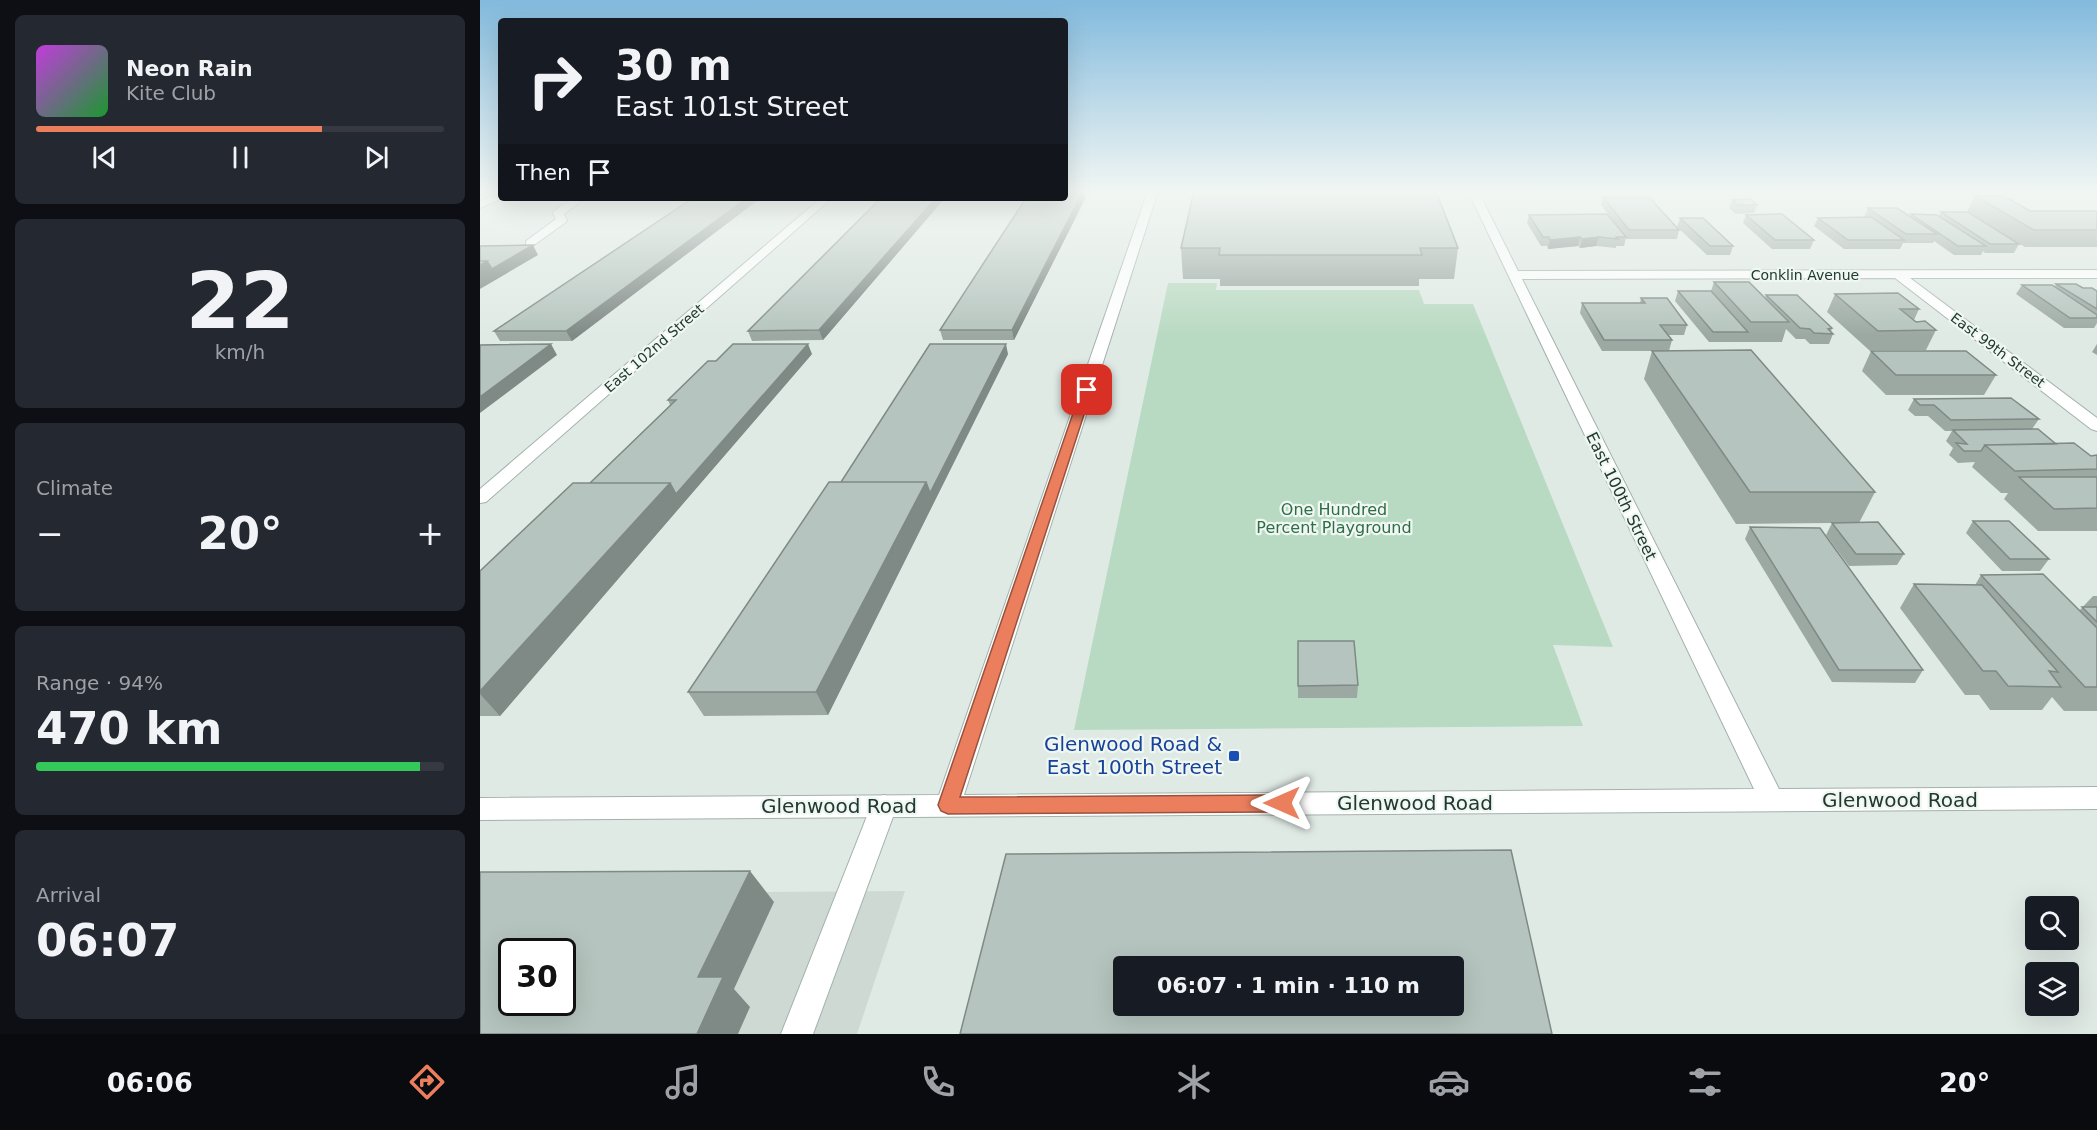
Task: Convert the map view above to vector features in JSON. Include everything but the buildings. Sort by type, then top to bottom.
[{"type":"street","points":[[530,243],[535,239]]},
{"type":"street","name":"East 102nd Street","points":[[480,498],[779,239]]},
{"type":"street","points":[[948,805],[1137,239]]},
{"type":"street","name":"East 100th Street","points":[[1497,239],[1772,800]]},
{"type":"street","name":"Conklin Avenue","points":[[1514,275],[2097,274]]},
{"type":"street","name":"East 99th Street","points":[[1899,275],[2097,426]]},
{"type":"street","name":"Glenwood Road","points":[[480,809],[2097,798]]},
{"type":"street","points":[[797,1034],[884,806]]},
{"type":"shaded area","points":[[905,891],[857,1034],[480,1034],[480,894]]},
{"type":"green space","name":"One Hundred Percent Playground","points":[[1168,283],[1217,283],[1216,290],[1419,290],[1424,304],[1473,304],[1613,647],[1553,645],[1583,726],[1074,730]]},
{"type":"place","name":"Glenwood Road & East 100th Street","points":[[1234,756]]},
{"type":"route","points":[[1087,390],[948,805],[1282,803]]}]
